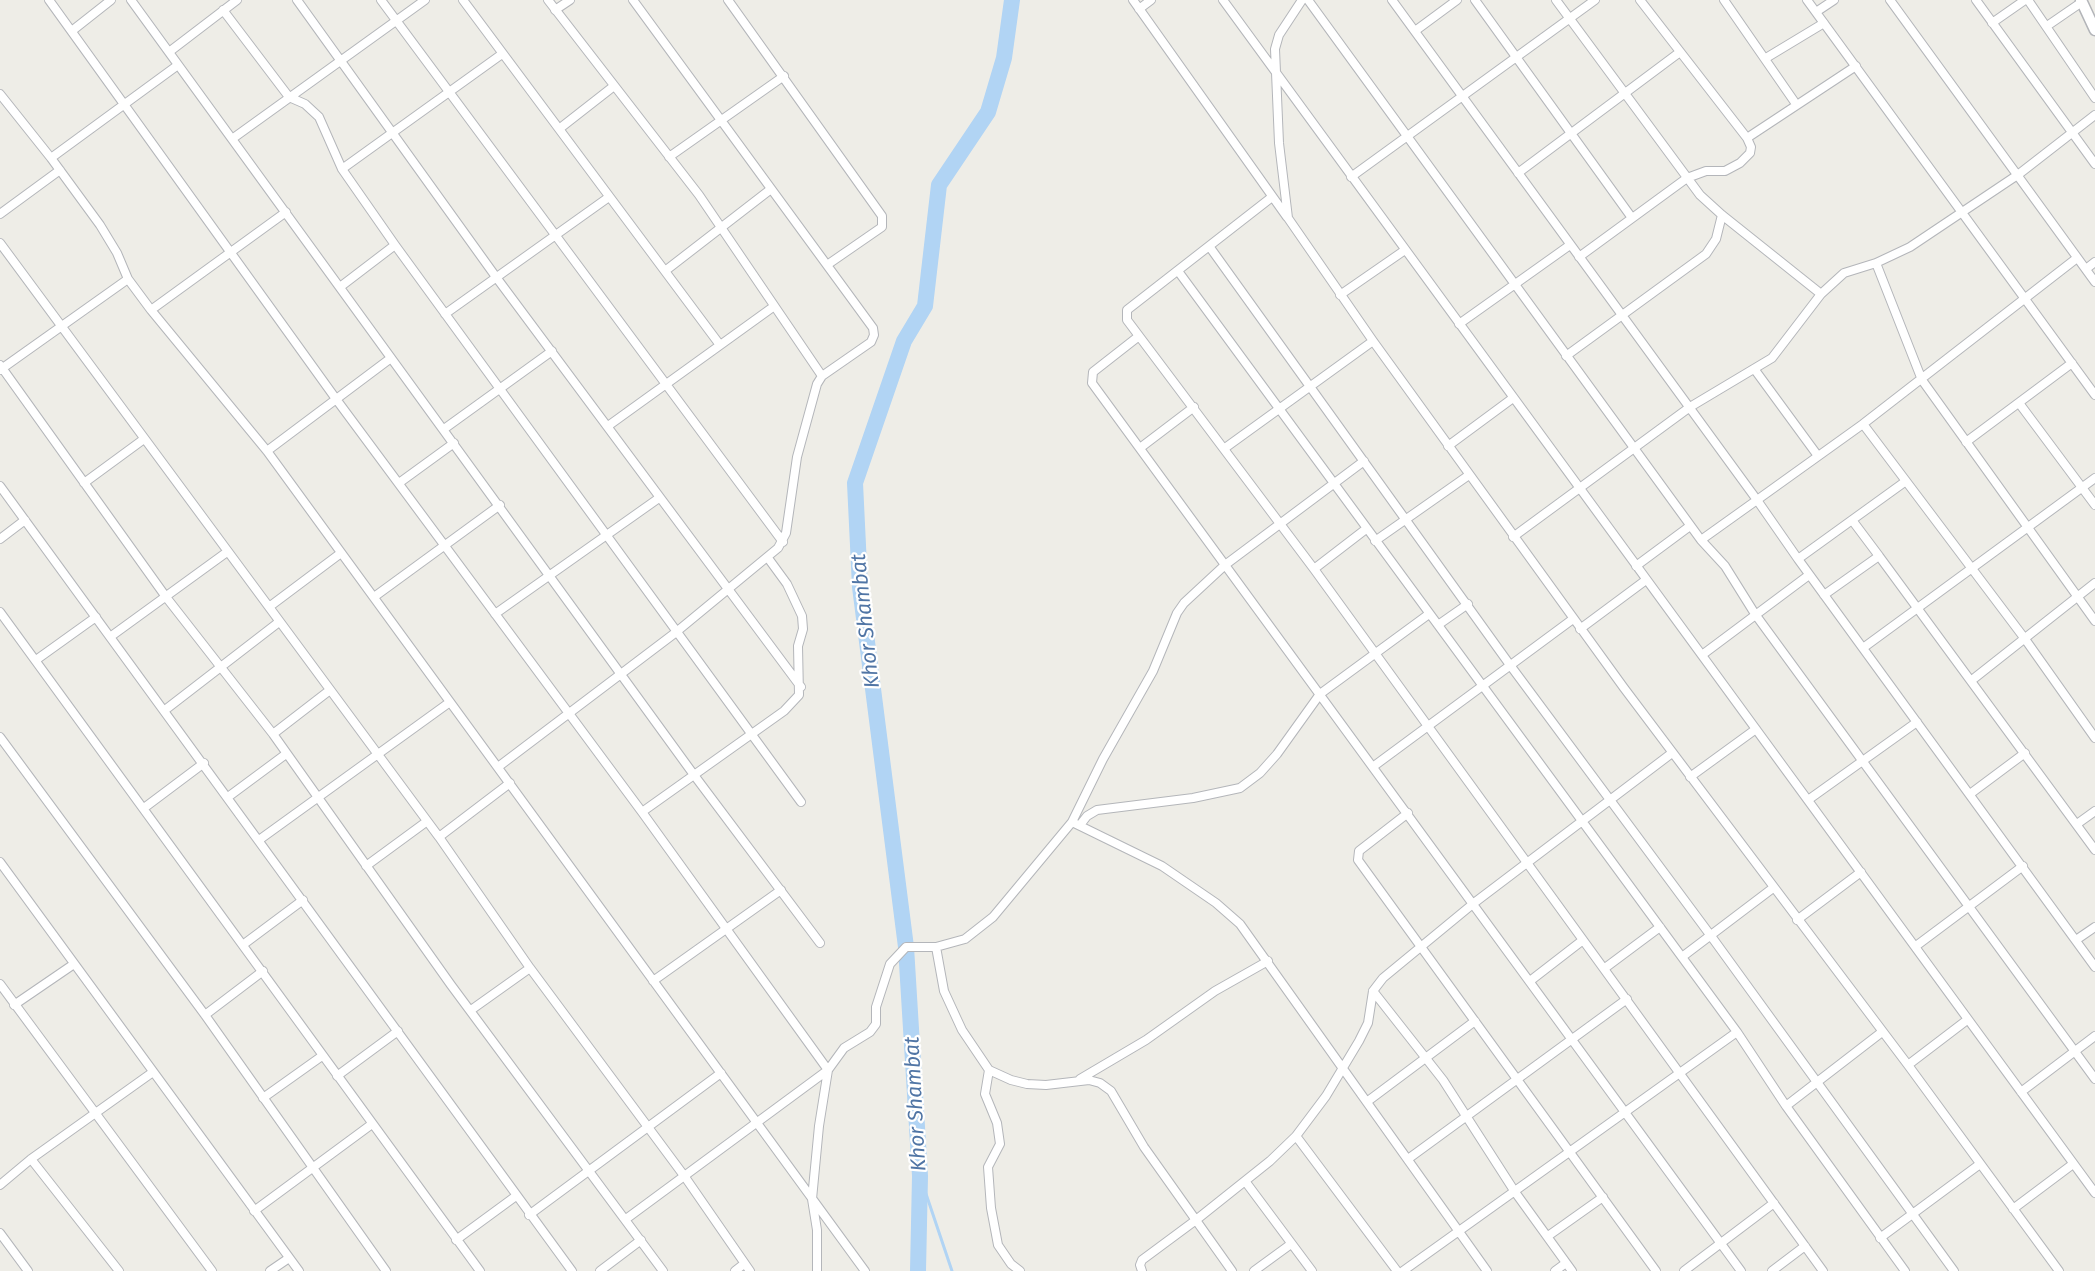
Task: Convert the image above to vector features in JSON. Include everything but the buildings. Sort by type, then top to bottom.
[{"type":"street","points":[[49,0],[336,399],[642,812],[828,1070],[819,1126],[812,1199],[817,1242],[817,1271]]},
{"type":"street","points":[[72,30],[111,0]]},
{"type":"street","points":[[131,0],[694,775],[820,943]]},
{"type":"street","points":[[169,52],[237,0]]},
{"type":"street","points":[[297,0],[496,277],[801,687]]},
{"type":"street","points":[[381,0],[665,386],[783,542]]},
{"type":"street","points":[[232,139],[424,0]]},
{"type":"street","points":[[463,0],[720,345]]},
{"type":"street","points":[[548,0],[669,157],[822,376]]},
{"type":"street","points":[[555,10],[570,0]]},
{"type":"street","points":[[498,767],[675,633],[768,558],[783,542],[797,458],[814,392],[822,376],[865,347],[874,335],[873,328],[633,0]]},
{"type":"street","points":[[728,0],[784,76],[884,222],[882,227],[827,266]]},
{"type":"street","points":[[1133,0],[1340,295],[1580,629],[1908,1065],[2059,1271]]},
{"type":"street","points":[[1139,9],[1150,0]]},
{"type":"street","points":[[1288,218],[1279,143],[1276,43],[1302,0]]},
{"type":"street","points":[[1308,0],[1690,526],[1725,566],[1755,614],[2095,1079]]},
{"type":"street","points":[[1392,0],[1690,406],[1798,560],[2095,967]]},
{"type":"street","points":[[1415,31],[1457,0]]},
{"type":"street","points":[[1476,0],[1632,218]]},
{"type":"street","points":[[1556,0],[1687,178],[1722,216],[1821,294]]},
{"type":"street","points":[[1352,177],[1595,0]]},
{"type":"street","points":[[1579,256],[1687,178],[1706,171],[1725,171],[1740,163],[1750,153],[1751,147],[1747,138],[1640,0]]},
{"type":"street","points":[[1724,0],[1796,104]]},
{"type":"street","points":[[1807,0],[1964,212],[2095,395]]},
{"type":"street","points":[[1816,12],[1834,0]]},
{"type":"street","points":[[1890,0],[2019,174],[2095,282]]},
{"type":"street","points":[[1976,0],[2095,164]]},
{"type":"street","points":[[1992,23],[2027,0],[2095,98]]},
{"type":"street","points":[[1226,1],[1578,488],[2095,1193]]},
{"type":"street","points":[[2047,26],[2082,1],[2095,30]]},
{"type":"street","points":[[223,10],[289,97],[306,104],[319,117],[342,169],[395,245],[675,633],[801,802]]},
{"type":"street","points":[[1766,58],[1824,23]]},
{"type":"street","points":[[1518,172],[1680,52]]},
{"type":"street","points":[[342,169],[502,54]]},
{"type":"street","points":[[51,158],[178,65]]},
{"type":"street","points":[[1747,138],[1856,66]]},
{"type":"street","points":[[669,157],[784,76]]},
{"type":"street","points":[[559,129],[614,86]]},
{"type":"street","points":[[0,94],[51,158],[106,234],[128,279],[267,451],[865,1271]]},
{"type":"street","points":[[1513,537],[1690,406],[1772,358],[1821,294],[1844,273],[1876,263],[1903,251],[2019,174],[2095,115]]},
{"type":"street","points":[[0,214],[60,170]]},
{"type":"street","points":[[665,271],[771,189]]},
{"type":"street","points":[[445,314],[609,197]]},
{"type":"street","points":[[1272,197],[1126,312],[1127,320],[1281,523],[1824,1271]]},
{"type":"street","points":[[151,310],[286,212]]},
{"type":"street","points":[[1566,356],[1706,254],[1716,239],[1722,216]]},
{"type":"street","points":[[0,243],[439,837],[530,968],[685,1177],[747,1268],[735,1271]]},
{"type":"street","points":[[340,287],[395,245]]},
{"type":"street","points":[[1459,324],[1570,245]]},
{"type":"street","points":[[1209,246],[1510,665],[1711,936],[1816,1084],[1954,1271]]},
{"type":"street","points":[[1340,295],[1405,250]]},
{"type":"street","points":[[1701,540],[1922,380],[2077,258]]},
{"type":"street","points":[[2086,269],[2095,262]]},
{"type":"street","points":[[1876,263],[1922,380],[2095,621]]},
{"type":"street","points":[[1178,271],[1737,1032],[1786,1106],[1905,1271]]},
{"type":"street","points":[[128,279],[1,368],[166,597],[273,734],[366,866],[663,1271]]},
{"type":"street","points":[[608,426],[773,307]]},
{"type":"street","points":[[1139,336],[1093,372],[1092,383],[1741,1271]]},
{"type":"street","points":[[1225,448],[1373,341]]},
{"type":"street","points":[[444,429],[552,351]]},
{"type":"street","points":[[267,451],[391,358]]},
{"type":"street","points":[[1966,442],[2072,363]]},
{"type":"street","points":[[1755,370],[1818,456]]},
{"type":"street","points":[[1448,446],[1513,398]]},
{"type":"street","points":[[2019,403],[2095,506]]},
{"type":"street","points":[[1140,448],[1194,407]]},
{"type":"street","points":[[1863,424],[2025,639],[2095,738]]},
{"type":"street","points":[[84,483],[144,439]]},
{"type":"street","points":[[399,483],[454,443]]},
{"type":"street","points":[[1076,824],[1103,759],[1154,671],[1177,613],[1225,565],[1364,461]]},
{"type":"street","points":[[1376,541],[1469,475]]},
{"type":"street","points":[[1863,648],[2026,526],[2095,478]]},
{"type":"street","points":[[1798,560],[1906,481]]},
{"type":"street","points":[[0,486],[572,1271]]},
{"type":"street","points":[[495,614],[659,498]]},
{"type":"street","points":[[374,597],[500,505]]},
{"type":"street","points":[[0,539],[25,520]]},
{"type":"street","points":[[1852,520],[2095,850]]},
{"type":"street","points":[[1636,566],[1690,526]]},
{"type":"street","points":[[1314,569],[1366,528]]},
{"type":"street","points":[[110,637],[227,552]]},
{"type":"street","points":[[269,607],[341,553]]},
{"type":"street","points":[[1824,595],[1879,556]]},
{"type":"street","points":[[642,812],[784,711],[796,700],[801,687],[798,646],[803,629],[802,616],[792,593],[768,558]]},
{"type":"street","points":[[1701,655],[1809,574]]},
{"type":"street","points":[[1580,629],[1646,580]]},
{"type":"street","points":[[1972,680],[2095,583]]},
{"type":"street","points":[[1438,626],[1468,604]]},
{"type":"street","points":[[0,612],[480,1271]]},
{"type":"street","points":[[626,1219],[828,1070],[844,1048],[870,1032],[876,1024],[876,1007],[890,964],[906,947],[936,947],[965,939],[979,931],[1076,824],[1090,813],[1097,810],[1193,798],[1240,788],[1260,773],[1277,754],[1320,694],[1429,614]]},
{"type":"street","points":[[36,660],[96,617]]},
{"type":"street","points":[[1374,766],[1573,619]]},
{"type":"street","points":[[165,710],[279,621]]},
{"type":"street","points":[[273,734],[330,690]]},
{"type":"street","points":[[260,840],[450,702]]},
{"type":"street","points":[[1808,800],[1917,722]]},
{"type":"street","points":[[1690,777],[1756,729]]},
{"type":"street","points":[[0,736],[205,1015],[386,1271]]},
{"type":"street","points":[[1142,1271],[1140,1265],[1142,1260],[1245,1181],[1296,1136],[1343,1068],[1368,1023],[1373,991],[1383,978],[1474,903],[1672,753]]},
{"type":"street","points":[[1970,794],[2025,753]]},
{"type":"street","points":[[228,796],[286,754]]},
{"type":"street","points":[[144,808],[204,763]]},
{"type":"street","points":[[439,837],[510,783]]},
{"type":"street","points":[[2077,824],[2095,811]]},
{"type":"street","points":[[1408,813],[1357,855],[1420,947],[1656,1271]]},
{"type":"street","points":[[366,866],[426,822]]},
{"type":"street","points":[[1076,824],[1162,866],[1191,885],[1240,924],[1487,1271]]},
{"type":"street","points":[[0,862],[299,1271]]},
{"type":"street","points":[[1916,946],[2023,866]]},
{"type":"street","points":[[1797,920],[1861,872]]},
{"type":"street","points":[[1682,957],[1773,888]]},
{"type":"street","points":[[654,981],[781,890]]},
{"type":"street","points":[[244,944],[303,900]]},
{"type":"street","points":[[1605,968],[1660,927]]},
{"type":"street","points":[[2076,940],[2095,927]]},
{"type":"street","points":[[1530,981],[1583,940]]},
{"type":"street","points":[[936,947],[944,991],[962,1030],[989,1070],[1027,1084],[1046,1085],[1078,1080],[1100,1083],[1111,1091],[1144,1147],[1232,1271]]},
{"type":"street","points":[[1078,1080],[1146,1040],[1215,991],[1268,961]]},
{"type":"street","points":[[14,1005],[74,964]]},
{"type":"street","points":[[471,1010],[530,968]]},
{"type":"street","points":[[205,1015],[263,971]]},
{"type":"street","points":[[0,984],[209,1270]]},
{"type":"street","points":[[1373,991],[1443,1080],[1515,1192],[1572,1271]]},
{"type":"street","points":[[1408,1159],[1627,999]]},
{"type":"street","points":[[1908,1065],[1967,1020]]},
{"type":"street","points":[[1368,1101],[1475,1021]]},
{"type":"street","points":[[337,1076],[398,1031]]},
{"type":"street","points":[[1403,1271],[1737,1032]]},
{"type":"street","points":[[1786,1106],[1882,1032]]},
{"type":"street","points":[[2020,1092],[2095,1036]]},
{"type":"street","points":[[263,1098],[322,1056]]},
{"type":"street","points":[[989,1070],[985,1094],[997,1123],[1000,1144],[988,1167],[988,1188],[998,1245],[1011,1267],[1020,1271]]},
{"type":"street","points":[[0,1185],[31,1159],[153,1072]]},
{"type":"street","points":[[529,1215],[721,1073]]},
{"type":"street","points":[[254,1211],[372,1124]]},
{"type":"street","points":[[1296,1136],[1397,1271]]},
{"type":"street","points":[[31,1159],[119,1271]]},
{"type":"street","points":[[1880,1238],[1980,1164]]},
{"type":"street","points":[[2013,1209],[2073,1164]]},
{"type":"street","points":[[1245,1181],[1312,1271]]},
{"type":"street","points":[[456,1240],[516,1196]]},
{"type":"street","points":[[1548,1236],[1603,1197]]},
{"type":"street","points":[[1684,1271],[1774,1203]]},
{"type":"street","points":[[0,1233],[28,1271]]},
{"type":"street","points":[[600,1271],[641,1240]]},
{"type":"street","points":[[1254,1271],[1292,1244]]},
{"type":"street","points":[[1772,1271],[1805,1246]]},
{"type":"street","points":[[270,1271],[289,1258]]},
{"type":"street","points":[[1555,1271],[1566,1263]]},
{"type":"waterway","name":"Khor Shambat","points":[[918,1271],[920,1176],[906,947],[860,587],[855,483],[904,341],[925,306],[939,185],[988,112],[1004,58],[1012,0]]},
{"type":"waterway","points":[[920,1176],[952,1271]]}]
